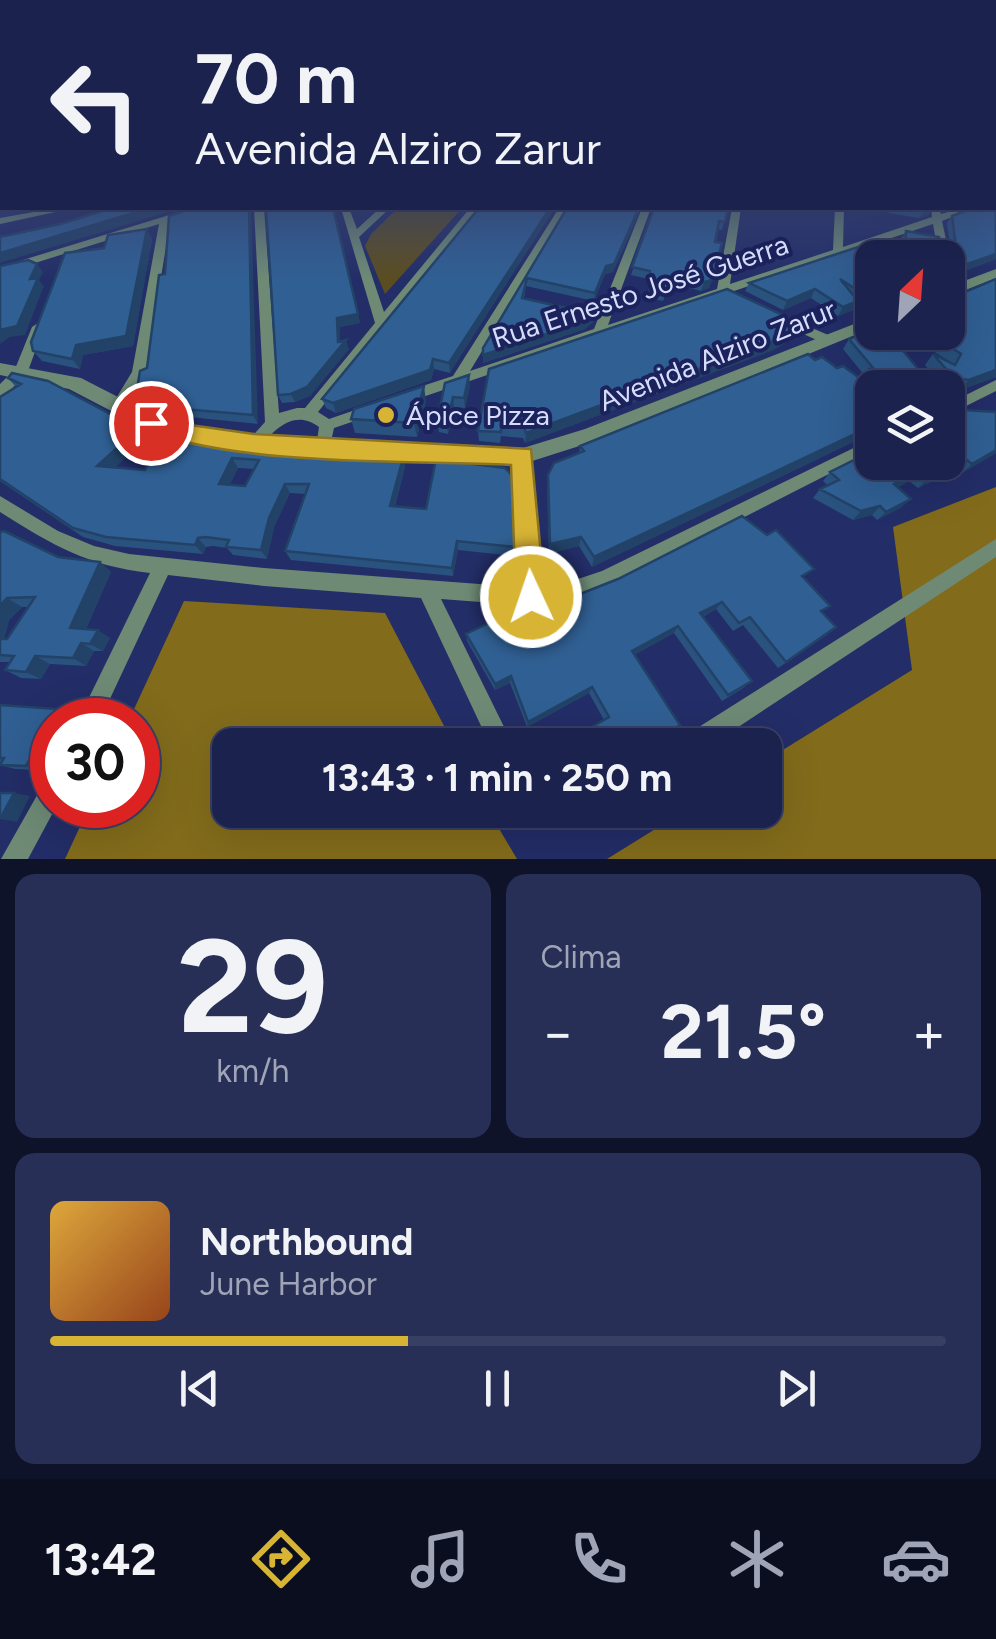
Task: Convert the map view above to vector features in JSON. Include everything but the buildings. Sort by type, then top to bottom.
[{"type":"street","points":[[0,221],[58,210]]},
{"type":"street","points":[[0,271],[194,210]]},
{"type":"street","points":[[259,210],[272,422]]},
{"type":"street","points":[[346,210],[381,324]]},
{"type":"street","points":[[355,236],[383,210]]},
{"type":"street","points":[[309,413],[473,210]]},
{"type":"street","points":[[459,378],[562,210]]},
{"type":"street","points":[[600,330],[645,210]]},
{"type":"street","points":[[736,210],[724,290],[737,298]]},
{"type":"street","points":[[838,210],[838,251]]},
{"type":"street","points":[[937,213],[942,240]]},
{"type":"street","name":"Rua Ernesto José Guerra","points":[[399,399],[838,251],[937,213]]},
{"type":"street","points":[[119,405],[139,372],[164,220]]},
{"type":"street","points":[[60,270],[66,253]]},
{"type":"street","points":[[965,286],[996,273]]},
{"type":"street","points":[[768,313],[828,340]]},
{"type":"street","points":[[0,392],[40,320]]},
{"type":"street","name":"Avenida Alziro Zarur","points":[[10,370],[74,383],[174,432],[254,443],[523,456],[592,435],[855,329]]},
{"type":"street","points":[[965,401],[996,386]]},
{"type":"street","points":[[326,424],[382,405]]},
{"type":"street","points":[[965,411],[980,413]]},
{"type":"street","points":[[254,443],[272,422],[287,414],[309,413],[326,424]]},
{"type":"street","points":[[324,447],[326,424]]},
{"type":"street","points":[[0,502],[52,536],[92,554],[162,568],[531,597],[557,595],[606,578],[855,453]]},
{"type":"street","points":[[523,456],[531,597]]},
{"type":"street","points":[[717,728],[996,547]]},
{"type":"street","points":[[100,698],[162,568]]},
{"type":"street","points":[[426,590],[494,728]]},
{"type":"street","points":[[14,859],[31,828]]},
{"type":"shaded area","points":[[396,210],[460,210],[385,294],[365,246],[371,234]]},
{"type":"shaded area","points":[[996,487],[996,859],[607,859],[657,828],[782,828],[782,750],[912,670],[893,527]]},
{"type":"shaded area","points":[[184,601],[385,613],[445,728],[212,728],[212,828],[499,828],[517,859],[65,859],[79,828],[160,828],[160,698],[139,698]]},
{"type":"place","name":"Ápice Pizza","points":[[386,415]]},
{"type":"route","points":[[151,423],[174,432],[254,443],[523,456],[531,597]]}]
